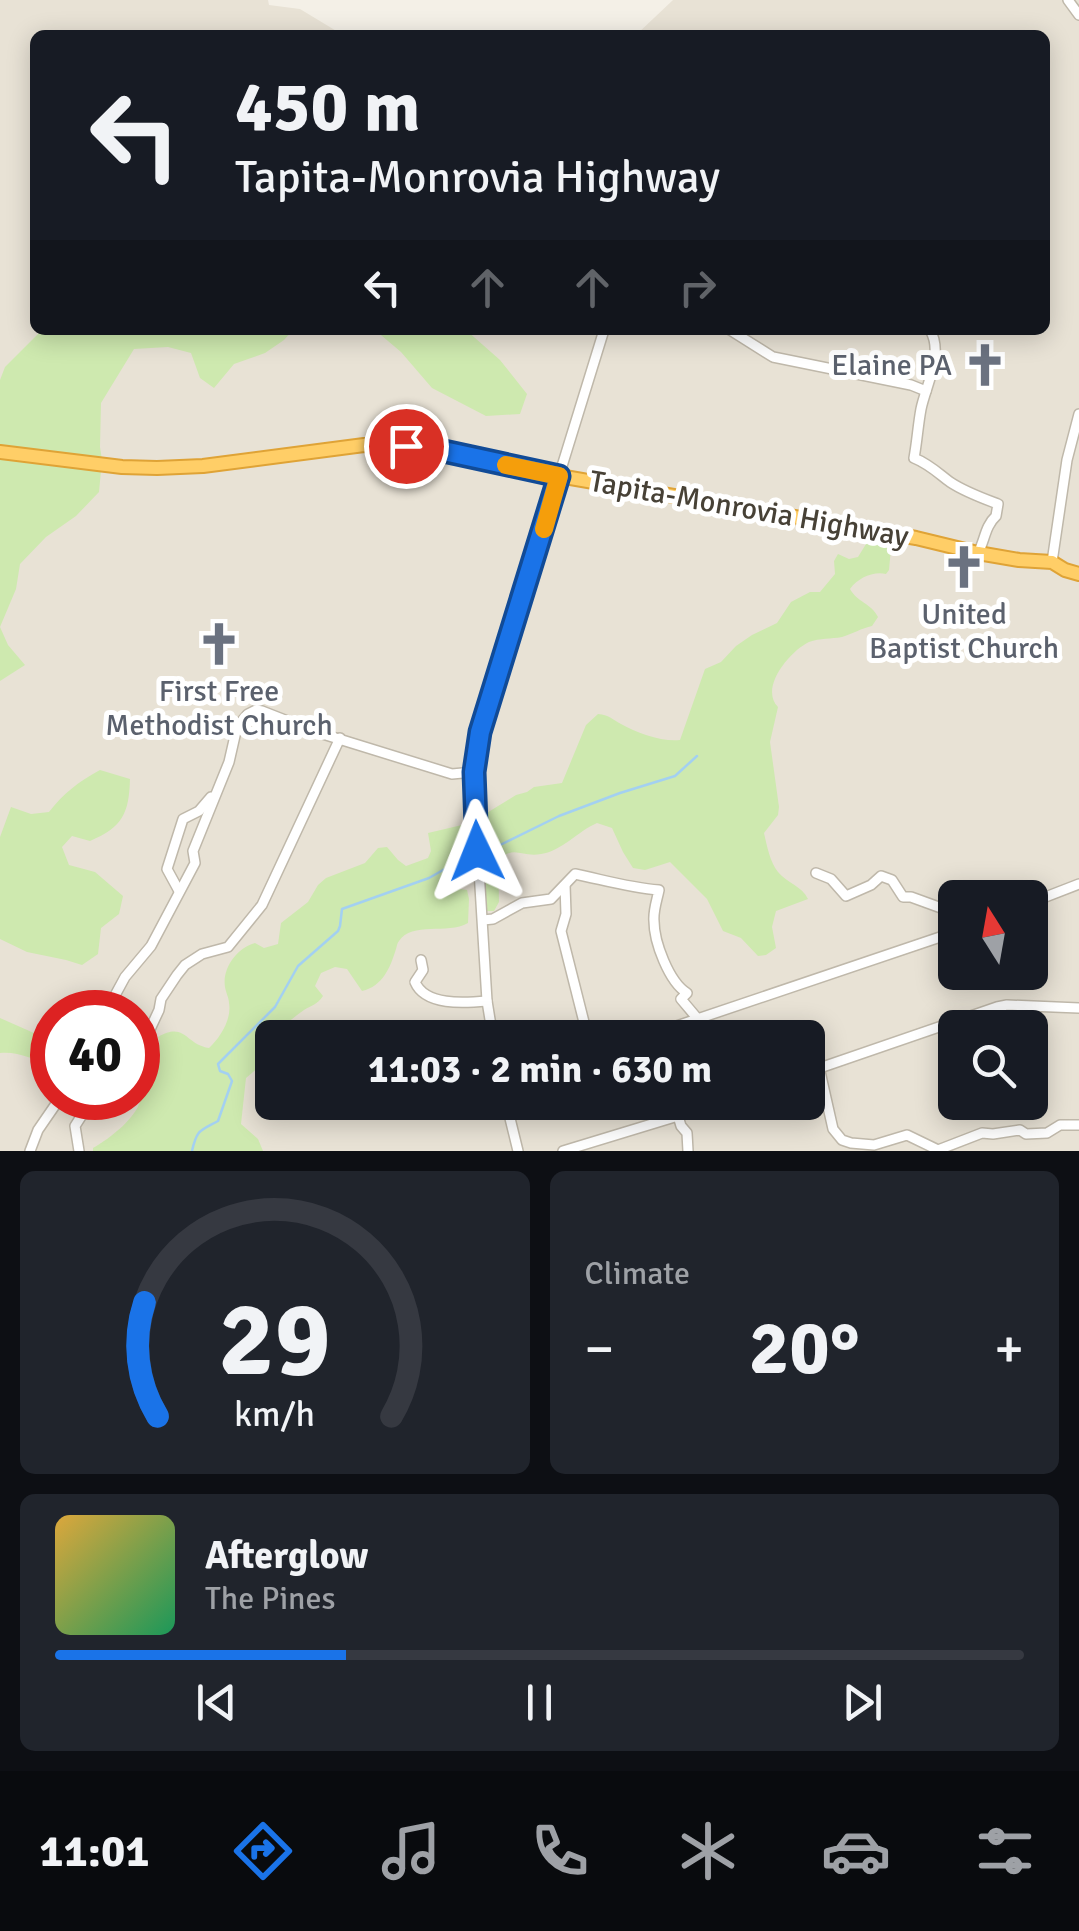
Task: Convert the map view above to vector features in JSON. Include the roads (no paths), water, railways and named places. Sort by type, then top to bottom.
[{"type":"highway","name":"Tapita-Monrovia Highway","points":[[0,452],[122,468],[158,468],[203,466],[330,448],[406,446],[854,526],[978,554],[1052,562],[1079,574]]},
{"type":"street","points":[[1068,0],[1079,14]]},
{"type":"street","points":[[490,1020],[474,772],[480,732],[602,335]]},
{"type":"street","points":[[738,335],[773,357],[926,391]]},
{"type":"street","points":[[933,335],[934,360],[914,458],[930,465],[948,481],[998,504],[978,554]]},
{"type":"street","points":[[1052,562],[1067,460],[1079,414]]},
{"type":"street","points":[[119,990],[151,946],[195,863],[194,851],[229,762],[232,738],[248,714],[256,710],[452,774],[474,772]]},
{"type":"street","points":[[160,1010],[161,998],[176,974],[202,954],[235,942],[262,905],[340,738]]},
{"type":"street","points":[[179,891],[167,869],[179,827],[182,819],[198,811],[216,792]]},
{"type":"street","points":[[816,873],[831,879],[846,896],[871,886],[881,876],[892,880],[903,897],[938,906]]},
{"type":"street","points":[[483,920],[522,903],[550,899],[575,874],[620,886],[659,890],[653,920],[655,933],[672,976],[679,988],[687,992],[682,999],[697,1018]]},
{"type":"street","points":[[566,884],[566,914],[560,932],[583,1020]]},
{"type":"street","points":[[1048,897],[1079,884]]},
{"type":"street","points":[[691,1020],[938,939]]},
{"type":"street","points":[[421,960],[422,973],[415,982],[422,993],[452,1002],[487,1001]]},
{"type":"street","points":[[825,1065],[997,1007],[1079,1008]]},
{"type":"street","points":[[825,1094],[833,1129],[842,1140],[851,1143],[874,1145],[907,1135],[938,1150],[982,1133],[1020,1130],[1026,1134],[1046,1134],[1060,1124],[1079,1125]]},
{"type":"street","points":[[30,1151],[45,1120]]},
{"type":"street","points":[[78,1151],[75,1126],[79,1120]]},
{"type":"street","points":[[510,1120],[518,1151]]},
{"type":"street","points":[[563,1151],[665,1120]]},
{"type":"street","points":[[679,1120],[687,1134],[688,1151]]},
{"type":"waterway","points":[[482,854],[559,816],[675,776],[697,756]]},
{"type":"waterway","points":[[192,1151],[200,1132],[218,1121],[232,1081],[218,1064],[275,1007],[298,966],[338,931],[342,909],[429,878],[475,856]]},
{"type":"place","name":"Elaine PA","points":[[985,365]]},
{"type":"place","name":"United Baptist Church","points":[[964,567]]},
{"type":"place","name":"First Free Methodist Church","points":[[219,644]]}]
